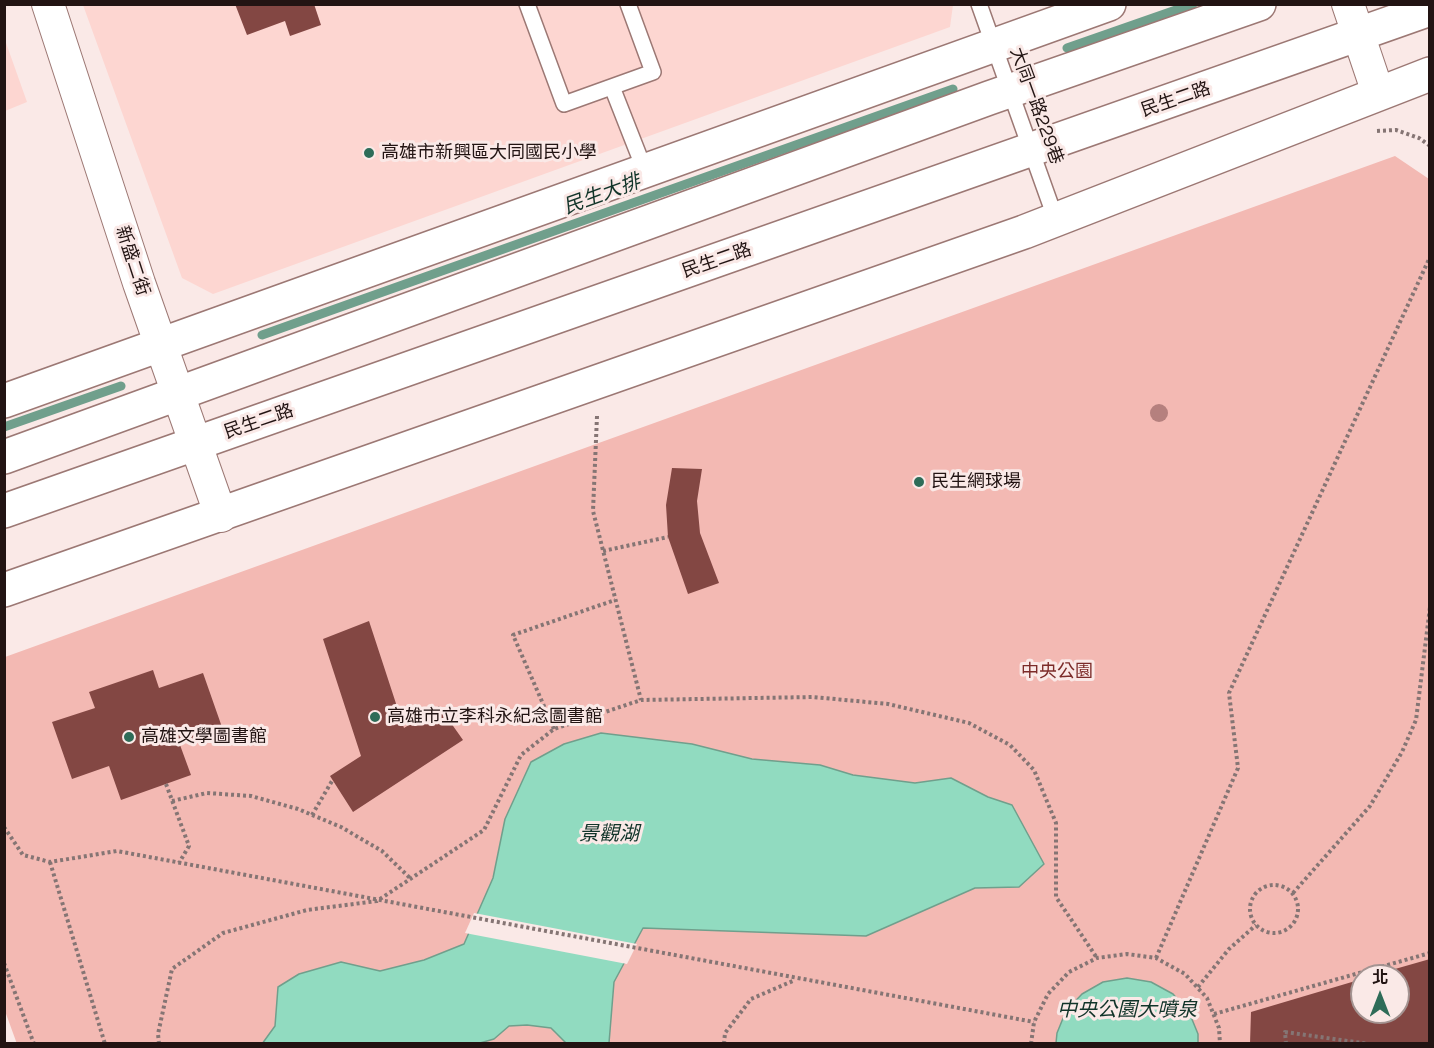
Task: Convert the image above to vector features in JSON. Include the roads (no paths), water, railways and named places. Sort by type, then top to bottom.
[{"type":"main road","points":[[5,399],[1109,4]]},
{"type":"main road","points":[[4,457],[1009,91],[1259,4]]},
{"type":"main road","name":"民生二路","points":[[4,511],[1430,9]]},
{"type":"main road","points":[[4,590],[221,516],[1056,220],[1430,74]]},
{"type":"street","name":"新盛二街","points":[[48,4],[161,345],[221,516]]},
{"type":"street","points":[[1348,4],[1378,93]]},
{"type":"lane","points":[[527,4],[564,104],[653,72],[628,4]]},
{"type":"lane","name":"大同一路229巷","points":[[979,4],[1056,220]]},
{"type":"lane","points":[[612,87],[645,171]]},
{"type":"water","name":"景觀湖","points":[[601,733],[692,744],[752,759],[820,765],[853,775],[915,783],[951,778],[988,797],[1012,805],[1044,864],[1019,887],[975,888],[866,936],[643,928],[614,982],[609,1043],[566,1043],[551,1028],[527,1025],[509,1026],[494,1039],[480,1043],[262,1044],[275,1026],[278,987],[299,974],[341,962],[380,971],[424,960],[464,944],[493,878],[505,819],[531,762],[564,744]]},
{"type":"water","name":"中央公園大噴泉","points":[[1127,978],[1151,982],[1173,994],[1189,1012],[1198,1034],[1198,1043],[1056,1043],[1057,1033],[1066,1011],[1082,994],[1103,982]]},
{"type":"waterway","name":"民生大排","points":[[1067,48],[1193,4]]},
{"type":"waterway","name":"民生大排","points":[[262,335],[953,89]]},
{"type":"waterway","name":"民生大排","points":[[4,427],[121,386]]},
{"type":"place","name":"高雄市新興區大同國民小學","points":[[369,153]]},
{"type":"place","name":"民生網球場","points":[[919,482]]},
{"type":"place","name":"高雄市立李科永紀念圖書館","points":[[375,717]]},
{"type":"place","name":"高雄文學圖書館","points":[[129,737]]},
{"type":"park label","name":"中央公園","points":[[1057,672]]}]
